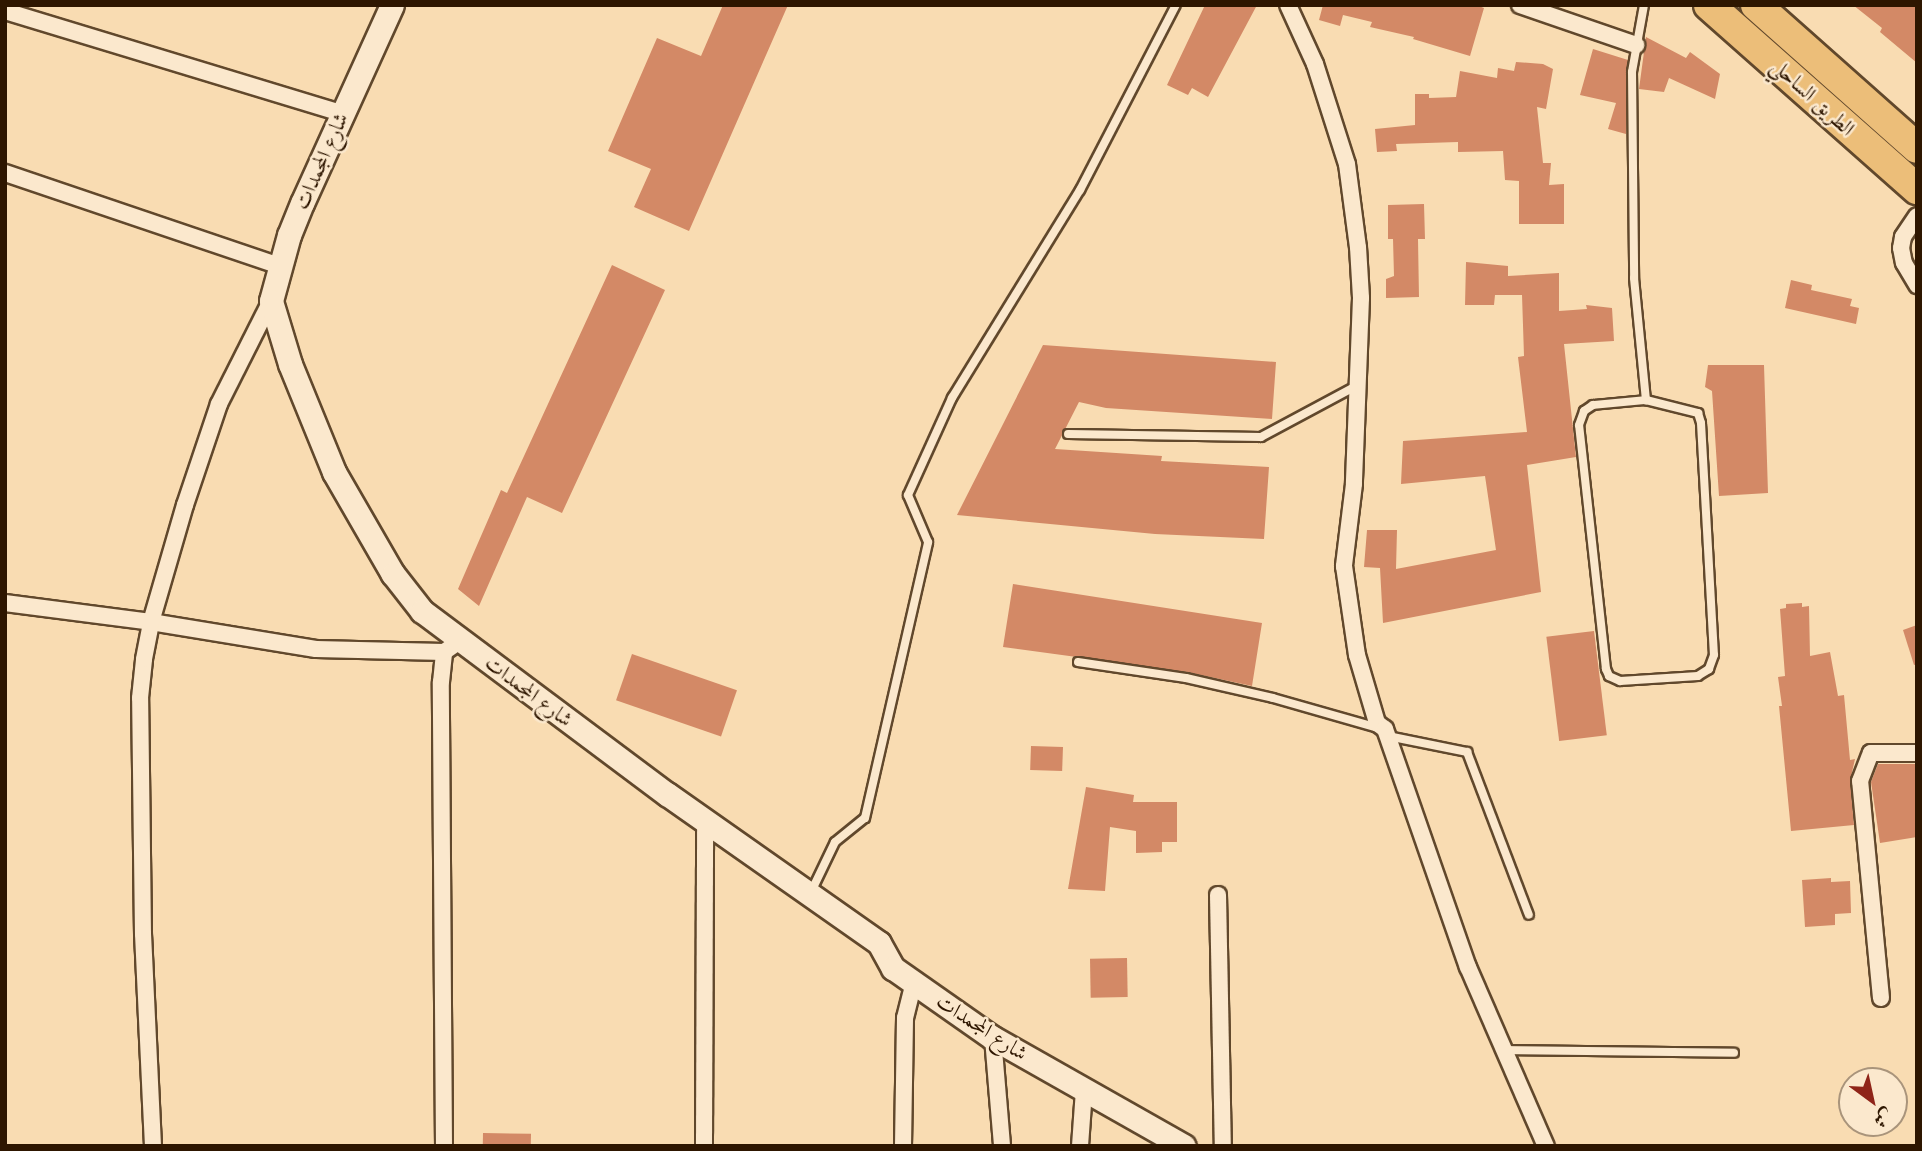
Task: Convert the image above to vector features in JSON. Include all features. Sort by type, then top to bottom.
[{"type":"highway","name":"الطريق الساحلي","points":[[1709,5],[1917,189]]},
{"type":"highway","name":"الطريق الساحلي","points":[[1756,5],[1917,148]]},
{"type":"main road","name":"شارع المجمدات","points":[[392,5],[293,224],[283,267],[271,301],[307,410],[334,472],[367,534],[422,611],[452,646],[878,943],[893,968],[993,1038],[1184,1146]]},
{"type":"street","points":[[1288,5],[1315,64],[1347,164],[1361,299],[1354,484],[1344,566],[1357,654],[1377,723],[1385,732],[1468,967],[1546,1146]]},
{"type":"street","points":[[1520,5],[1636,45]]},
{"type":"street","points":[[11,10],[343,114]]},
{"type":"street","points":[[5,173],[283,267]]},
{"type":"street","points":[[1917,216],[1903,237],[1900,248],[1904,263],[1917,285]]},
{"type":"street","points":[[153,1146],[143,934],[141,698],[151,622],[219,404],[271,301]]},
{"type":"street","points":[[5,603],[151,622],[316,649],[452,646],[441,700],[444,1146]]},
{"type":"street","points":[[1881,998],[1860,781],[1871,753],[1917,753]]},
{"type":"street","points":[[704,1146],[705,821]]},
{"type":"street","points":[[1219,895],[1223,1146]]},
{"type":"street","points":[[903,1146],[905,1018],[914,982]]},
{"type":"street","points":[[993,1038],[1002,1146]]},
{"type":"street","points":[[1080,1146],[1084,1090]]},
{"type":"lane","points":[[809,895],[835,842],[865,818],[928,542],[908,495],[952,398],[1080,190],[1176,5]]},
{"type":"lane","points":[[1644,5],[1632,72],[1634,278],[1646,400]]},
{"type":"lane","points":[[1068,434],[1261,437],[1356,386]]},
{"type":"lane","points":[[1646,400],[1698,413],[1701,424],[1714,655],[1709,669],[1698,676],[1620,681],[1609,676],[1606,668],[1579,425],[1584,411],[1593,405],[1646,400]]},
{"type":"lane","points":[[1078,662],[1186,678],[1273,698],[1385,732],[1467,752],[1529,915]]},
{"type":"lane","points":[[1503,1050],[1734,1053]]},
{"type":"building","points":[[723,5],[788,5],[689,231],[634,207],[651,169],[608,151],[657,38],[701,56]]},
{"type":"building","points":[[1205,5],[1257,5],[1208,97],[1192,88],[1188,95],[1167,85]]},
{"type":"building","points":[[1323,5],[1476,5],[1484,8],[1470,56],[1413,39],[1414,37],[1370,27],[1372,22],[1343,15],[1340,26],[1319,20]]},
{"type":"building","points":[[1853,5],[1917,5],[1917,63],[1880,32],[1882,28]]},
{"type":"building","points":[[1646,37],[1686,58],[1690,52],[1720,74],[1715,99],[1669,78],[1664,92],[1639,89]]},
{"type":"building","points":[[1593,49],[1628,60],[1626,134],[1608,129],[1616,103],[1580,95]]},
{"type":"building","points":[[1516,62],[1543,64],[1553,69],[1546,109],[1537,107],[1543,163],[1551,163],[1549,185],[1564,184],[1564,224],[1519,224],[1519,181],[1505,180],[1503,151],[1458,152],[1458,142],[1396,144],[1397,151],[1377,152],[1375,129],[1415,125],[1415,94],[1429,94],[1429,98],[1456,97],[1460,71],[1497,78],[1498,68],[1514,71]]},
{"type":"building","points":[[1424,204],[1425,239],[1418,239],[1419,297],[1386,298],[1386,279],[1394,276],[1393,239],[1388,239],[1388,205]]},
{"type":"building","points":[[1466,262],[1508,266],[1508,276],[1559,273],[1559,311],[1587,309],[1586,305],[1612,308],[1614,341],[1564,344],[1576,457],[1527,465],[1541,592],[1383,623],[1380,568],[1364,567],[1367,530],[1397,530],[1396,569],[1496,550],[1485,476],[1401,484],[1403,441],[1527,432],[1518,357],[1524,356],[1522,295],[1495,295],[1494,305],[1465,305]]},
{"type":"building","points":[[612,265],[665,290],[562,513],[527,497],[479,606],[458,589],[501,490],[507,493]]},
{"type":"building","points":[[1791,280],[1812,285],[1811,290],[1852,299],[1850,306],[1859,308],[1856,324],[1785,308]]},
{"type":"building","points":[[1043,345],[1276,362],[1272,419],[1106,408],[1079,402],[1055,449],[1162,456],[1161,461],[1269,467],[1264,539],[1155,534],[957,515]]},
{"type":"building","points":[[1708,365],[1764,365],[1768,493],[1719,496],[1712,391],[1705,387]]},
{"type":"building","points":[[1013,584],[1262,623],[1252,686],[1187,672],[1003,647]]},
{"type":"building","points":[[1802,603],[1802,607],[1809,606],[1810,656],[1830,652],[1838,696],[1844,695],[1850,760],[1855,759],[1850,781],[1854,825],[1791,831],[1779,706],[1782,706],[1778,677],[1785,676],[1780,609],[1786,608],[1786,604]]},
{"type":"building","points":[[1917,625],[1917,664],[1914,665],[1903,630]]},
{"type":"building","points":[[1594,631],[1607,735],[1559,741],[1546,637]]},
{"type":"building","points":[[632,654],[737,690],[721,736],[616,700]]},
{"type":"building","points":[[1031,746],[1063,747],[1062,771],[1030,770]]},
{"type":"building","points":[[1878,764],[1917,764],[1917,837],[1880,843],[1871,782]]},
{"type":"building","points":[[1086,787],[1134,795],[1133,802],[1177,802],[1177,842],[1162,842],[1162,852],[1136,853],[1136,831],[1110,827],[1105,891],[1068,889]]},
{"type":"building","points":[[1831,878],[1831,882],[1850,881],[1851,913],[1835,914],[1835,925],[1805,927],[1802,880]]},
{"type":"building","points":[[1127,958],[1128,997],[1091,998],[1090,959]]},
{"type":"building","points":[[483,1133],[531,1134],[531,1146],[483,1146]]}]
